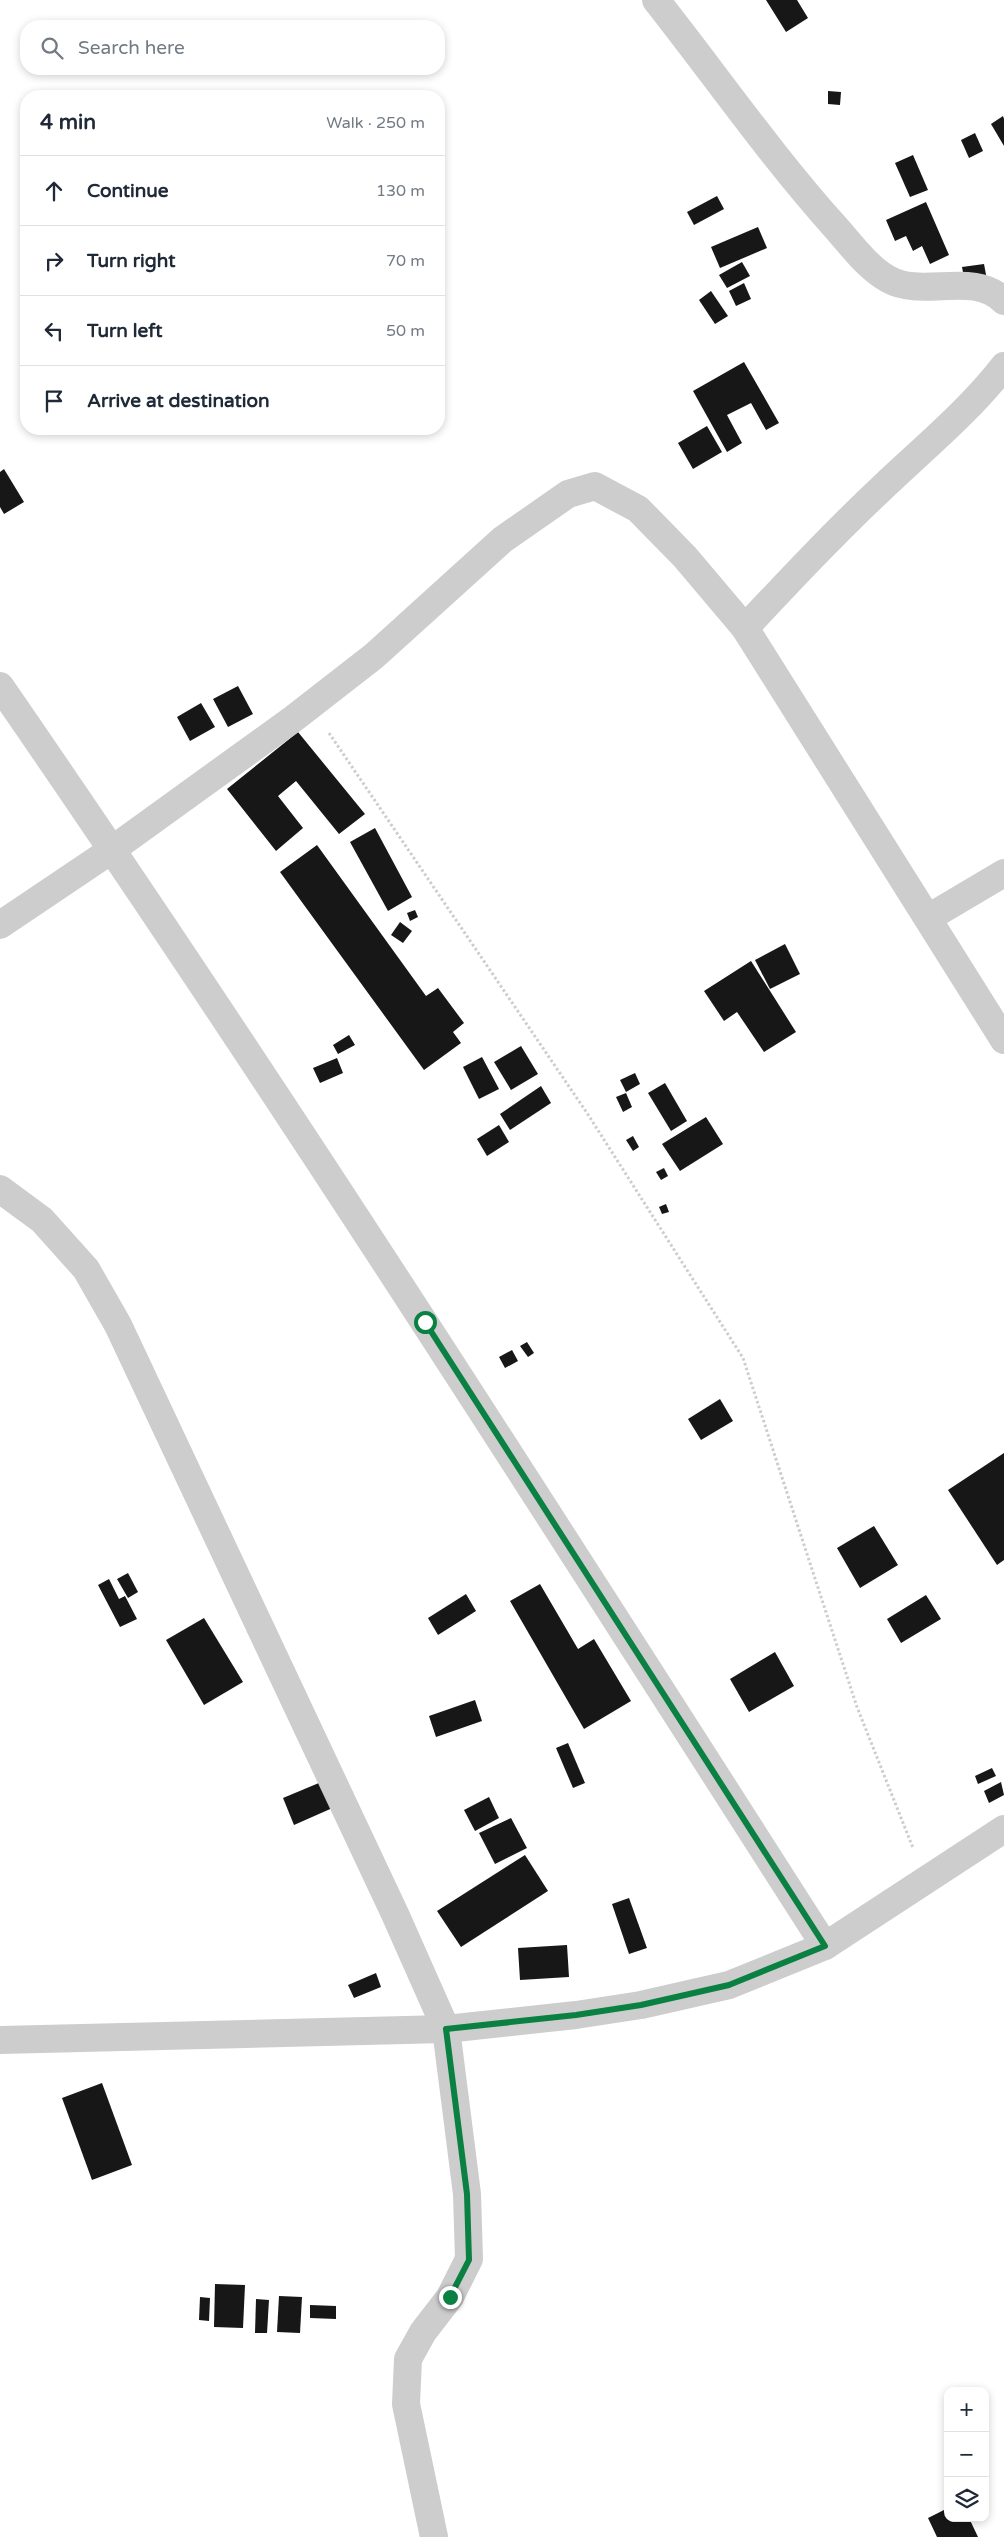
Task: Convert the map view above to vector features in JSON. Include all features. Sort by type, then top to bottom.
[{"type":"street","points":[[656,0],[818,208],[867,263],[888,279],[910,286],[966,286],[980,288],[1000,296],[1004,301]]},
{"type":"street","points":[[745,628],[821,546],[947,426],[1004,366]]},
{"type":"street","points":[[0,925],[113,849],[310,706],[374,656],[502,540],[568,494],[594,486],[638,509],[685,557],[745,628],[1004,1040]]},
{"type":"street","points":[[0,686],[113,849],[425,1322],[825,1946]]},
{"type":"street","points":[[928,918],[1004,873]]},
{"type":"street","points":[[0,1189],[42,1220],[86,1269],[118,1324],[395,1914],[446,2029],[467,2194],[469,2260],[450,2297],[423,2332],[408,2360],[406,2404],[434,2537]]},
{"type":"street","points":[[0,2040],[446,2029],[576,2015],[641,2005],[729,1985],[825,1946],[1004,1829]]},
{"type":"path","points":[[310,706],[587,1113],[743,1358],[857,1707],[926,1881]]},
{"type":"building","points":[[766,0],[797,0],[808,18],[786,32]]},
{"type":"building","points":[[828,91],[841,92],[840,105],[828,104]]},
{"type":"building","points":[[1003,116],[1004,119],[1004,146],[991,124]]},
{"type":"building","points":[[975,133],[983,151],[969,158],[961,140]]},
{"type":"building","points":[[913,155],[928,190],[910,197],[895,163]]},
{"type":"building","points":[[717,196],[724,209],[694,225],[687,212]]},
{"type":"building","points":[[926,202],[949,255],[930,264],[922,246],[913,251],[906,236],[895,241],[886,220]]},
{"type":"building","points":[[758,227],[767,248],[720,268],[711,247]]},
{"type":"building","points":[[742,262],[750,276],[727,288],[719,275]]},
{"type":"building","points":[[984,264],[987,280],[965,283],[962,267]]},
{"type":"building","points":[[744,283],[751,299],[736,306],[729,291]]},
{"type":"building","points":[[711,291],[728,316],[715,324],[699,300]]},
{"type":"building","points":[[744,362],[779,423],[766,430],[751,403],[727,415],[742,443],[727,452],[693,391]]},
{"type":"building","points":[[707,426],[722,452],[693,469],[678,443]]},
{"type":"building","points":[[4,469],[24,502],[4,514],[0,507],[0,472]]},
{"type":"building","points":[[238,686],[253,714],[228,727],[213,699]]},
{"type":"building","points":[[201,703],[215,727],[190,741],[177,717]]},
{"type":"building","points":[[298,732],[365,814],[339,834],[296,781],[278,796],[303,828],[276,851],[227,789]]},
{"type":"building","points":[[375,828],[412,897],[388,911],[350,842]]},
{"type":"building","points":[[317,845],[426,996],[438,988],[464,1023],[453,1032],[461,1043],[424,1070],[280,872]]},
{"type":"building","points":[[415,910],[418,917],[410,921],[407,913]]},
{"type":"building","points":[[400,922],[412,931],[403,943],[391,935]]},
{"type":"building","points":[[785,944],[800,974],[770,989],[755,960]]},
{"type":"building","points":[[751,961],[796,1032],[764,1052],[737,1012],[724,1021],[704,991]]},
{"type":"building","points":[[349,1035],[355,1045],[338,1054],[333,1045]]},
{"type":"building","points":[[521,1046],[538,1074],[511,1090],[494,1062]]},
{"type":"building","points":[[482,1057],[499,1089],[479,1099],[463,1067]]},
{"type":"building","points":[[337,1058],[343,1073],[320,1083],[313,1068]]},
{"type":"building","points":[[635,1073],[640,1084],[626,1092],[620,1080]]},
{"type":"building","points":[[665,1083],[687,1121],[671,1131],[648,1093]]},
{"type":"building","points":[[541,1086],[551,1103],[510,1130],[500,1114]]},
{"type":"building","points":[[626,1093],[632,1107],[623,1112],[616,1097]]},
{"type":"building","points":[[706,1117],[723,1144],[680,1171],[662,1144]]},
{"type":"building","points":[[499,1125],[509,1142],[487,1156],[477,1139]]},
{"type":"building","points":[[633,1136],[639,1147],[633,1151],[626,1140]]},
{"type":"building","points":[[664,1168],[668,1176],[661,1180],[656,1172]]},
{"type":"building","points":[[666,1204],[669,1212],[662,1214],[659,1207]]},
{"type":"building","points":[[527,1342],[534,1353],[528,1357],[520,1346]]},
{"type":"building","points":[[512,1350],[518,1361],[505,1368],[499,1357]]},
{"type":"building","points":[[720,1399],[733,1421],[701,1440],[688,1419]]},
{"type":"building","points":[[1004,1453],[1004,1560],[997,1565],[948,1490]]},
{"type":"building","points":[[874,1526],[898,1565],[860,1588],[837,1548]]},
{"type":"building","points":[[128,1573],[138,1592],[128,1598],[117,1579]]},
{"type":"building","points":[[109,1579],[119,1599],[125,1596],[137,1619],[120,1627],[98,1585]]},
{"type":"building","points":[[540,1584],[578,1649],[594,1639],[631,1701],[584,1729],[510,1601]]},
{"type":"building","points":[[466,1594],[476,1611],[438,1635],[428,1618]]},
{"type":"building","points":[[926,1595],[941,1619],[901,1643],[887,1619]]},
{"type":"building","points":[[204,1618],[243,1682],[204,1705],[166,1640]]},
{"type":"building","points":[[775,1652],[794,1686],[749,1712],[730,1679]]},
{"type":"building","points":[[475,1700],[482,1721],[436,1737],[429,1716]]},
{"type":"building","points":[[568,1743],[585,1783],[573,1788],[556,1748]]},
{"type":"building","points":[[992,1768],[996,1776],[978,1784],[975,1776]]},
{"type":"building","points":[[326,1780],[337,1806],[294,1825],[283,1798]]},
{"type":"building","points":[[1001,1782],[1004,1795],[989,1803],[984,1791]]},
{"type":"building","points":[[489,1797],[499,1818],[475,1831],[464,1810]]},
{"type":"building","points":[[511,1818],[527,1848],[495,1864],[479,1833]]},
{"type":"building","points":[[525,1855],[548,1891],[461,1947],[437,1911]]},
{"type":"building","points":[[629,1898],[647,1948],[629,1954],[612,1904]]},
{"type":"building","points":[[567,1945],[569,1977],[520,1980],[518,1948]]},
{"type":"building","points":[[376,1973],[381,1987],[354,1998],[348,1985]]},
{"type":"building","points":[[102,2083],[132,2165],[92,2180],[62,2098]]},
{"type":"building","points":[[215,2284],[245,2285],[243,2328],[214,2327]]},
{"type":"building","points":[[279,2296],[302,2297],[300,2333],[277,2332]]},
{"type":"building","points":[[200,2297],[210,2298],[209,2321],[199,2320]]},
{"type":"building","points":[[256,2299],[269,2300],[267,2333],[255,2333]]},
{"type":"building","points":[[310,2305],[336,2306],[336,2319],[310,2318]]},
{"type":"building","points":[[944,2510],[944,2522],[971,2522],[978,2537],[937,2537],[928,2518]]},
{"type":"route","points":[[425,1322],[825,1946],[729,1985],[641,2005],[576,2015],[446,2029],[467,2194],[469,2260],[450,2297]]}]
